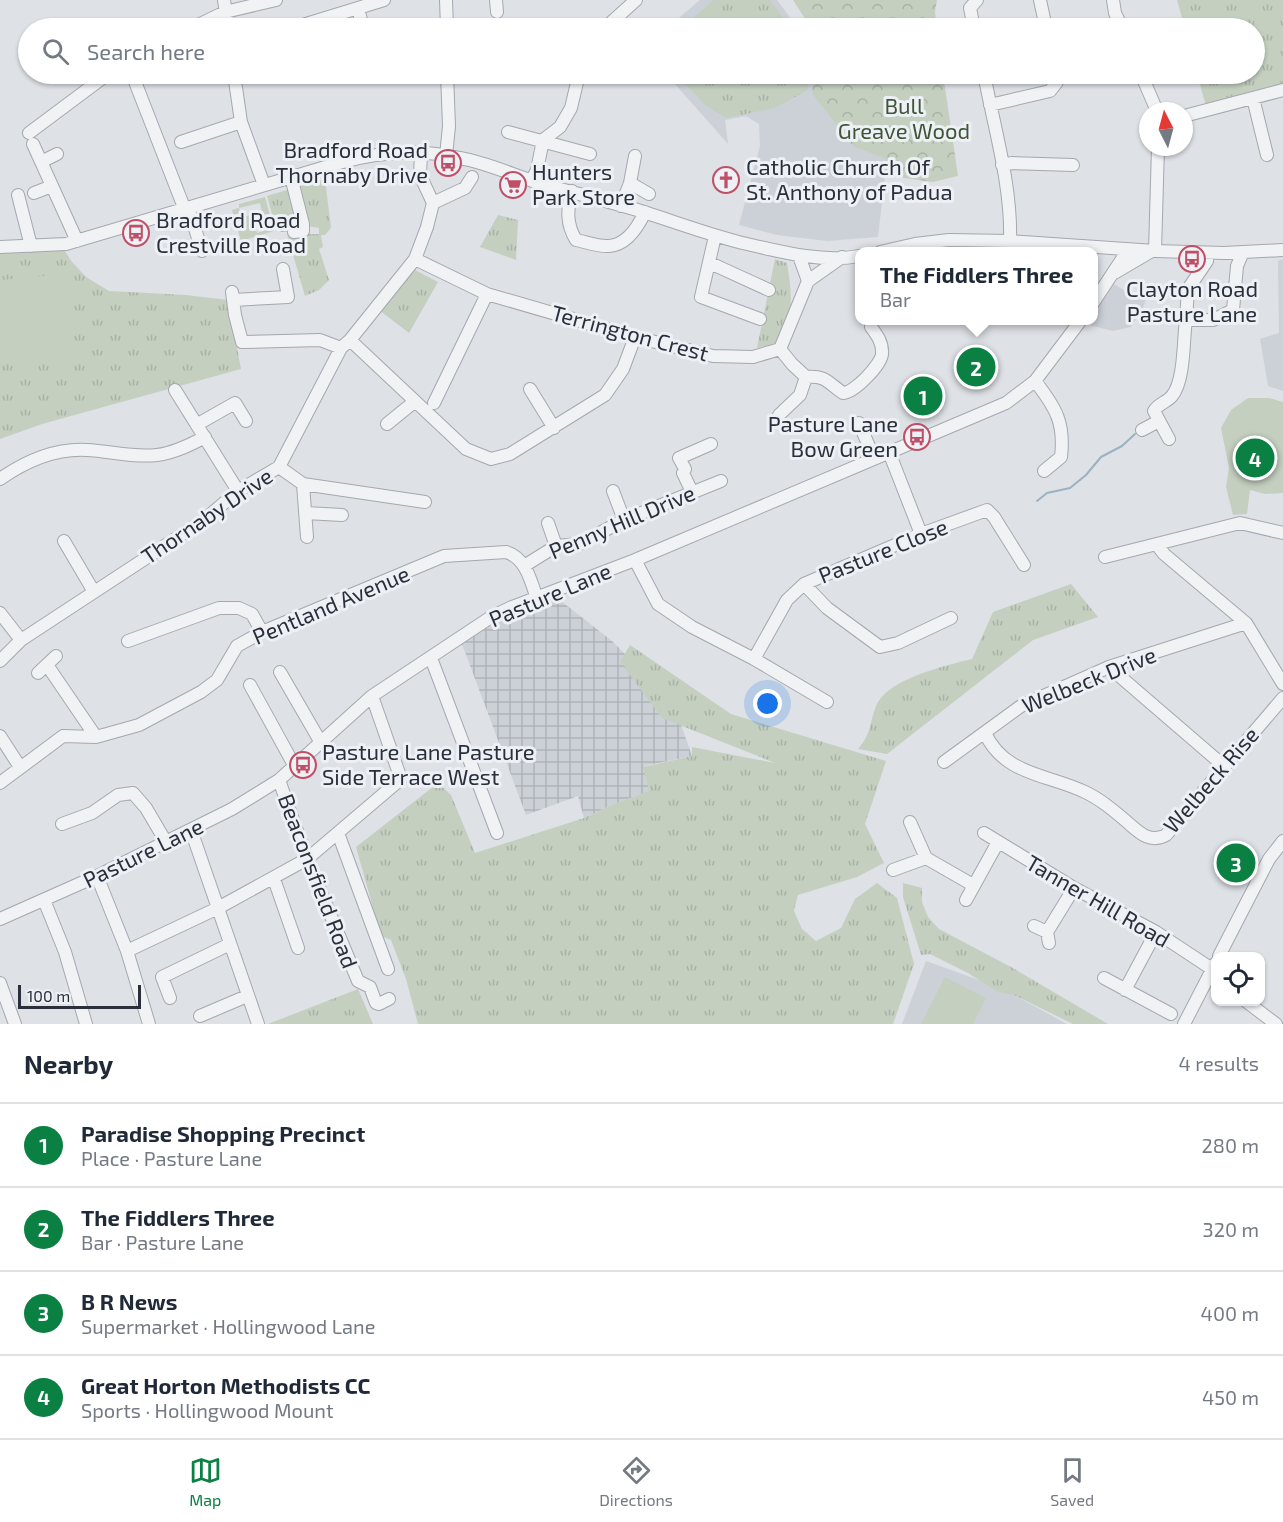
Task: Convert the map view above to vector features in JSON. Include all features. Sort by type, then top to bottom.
[{"type":"street","points":[[207,18],[224,6],[276,0]]},
{"type":"street","points":[[326,18],[384,0]]},
{"type":"street","points":[[446,0],[447,18]]},
{"type":"street","points":[[615,18],[636,0]]},
{"type":"street","points":[[972,18],[970,8],[976,0]]},
{"type":"street","points":[[1040,0],[1044,18]]},
{"type":"street","points":[[1113,0],[1117,18]]},
{"type":"street","points":[[358,8],[360,18]]},
{"type":"street","points":[[77,241],[31,138],[96,84]]},
{"type":"street","points":[[136,84],[185,210],[191,216],[202,251]]},
{"type":"street","points":[[236,84],[242,122],[264,185]]},
{"type":"street","points":[[446,156],[449,126],[447,84]]},
{"type":"street","points":[[532,180],[537,170],[543,140],[560,127],[571,108],[577,84]]},
{"type":"street","points":[[986,84],[1002,165],[1011,227],[1010,241]]},
{"type":"street","points":[[990,105],[1050,91],[1055,84]]},
{"type":"street","points":[[1145,84],[1153,102]]},
{"type":"street","points":[[1193,114],[1283,90]]},
{"type":"street","points":[[1253,98],[1267,156]]},
{"type":"street","points":[[181,142],[242,122]]},
{"type":"street","points":[[508,132],[590,154]]},
{"type":"street","points":[[41,162],[57,154]]},
{"type":"street","points":[[421,154],[420,175],[433,203],[465,188],[472,177]]},
{"type":"street","points":[[0,247],[66,244],[369,155],[421,154],[460,158],[716,236],[799,255],[855,256]]},
{"type":"street","points":[[621,206],[630,183],[635,156]]},
{"type":"street","points":[[1153,251],[1158,156]]},
{"type":"street","points":[[1002,165],[1012,163],[1073,165]]},
{"type":"street","points":[[291,177],[303,231]]},
{"type":"street","points":[[630,183],[649,194]]},
{"type":"street","points":[[34,193],[52,186]]},
{"type":"street","points":[[572,191],[567,207],[569,226],[576,240],[609,246],[626,241],[645,213]]},
{"type":"street","points":[[18,195],[31,246]]},
{"type":"street","name":"Thornaby Drive","points":[[0,661],[21,640],[204,520],[238,491],[279,467],[346,344],[415,259],[433,203]]},
{"type":"street","points":[[716,236],[701,297],[760,319]]},
{"type":"street","points":[[902,247],[950,240],[1010,241],[1089,247]]},
{"type":"street","points":[[1098,248],[1207,253],[1283,250]]},
{"type":"street","points":[[1098,295],[1128,250]]},
{"type":"street","points":[[1112,274],[1153,251]]},
{"type":"street","points":[[1186,320],[1213,320],[1233,310],[1237,266],[1243,252]]},
{"type":"street","points":[[1169,439],[1154,411],[1173,394],[1180,374],[1188,289],[1207,261],[1207,253]]},
{"type":"street","points":[[799,255],[808,281]]},
{"type":"street","points":[[842,257],[808,281],[780,349],[806,377],[824,378],[843,393],[847,393],[866,378],[881,358],[881,346],[871,327]]},
{"type":"street","name":"Terrington Crest","points":[[415,259],[487,294],[635,337],[713,356],[753,357],[780,349]]},
{"type":"street","points":[[710,263],[769,290]]},
{"type":"street","points":[[284,269],[288,297],[233,296],[242,342],[320,340],[346,344],[466,449],[491,459],[510,454],[605,395],[623,369],[635,337]]},
{"type":"street","points":[[434,403],[487,294]]},
{"type":"street","name":"Pasture Lane","points":[[0,919],[97,876],[232,809],[279,780],[372,696],[491,617],[635,560],[1006,403],[1035,381],[1078,325]]},
{"type":"street","points":[[779,415],[800,395],[806,377]]},
{"type":"street","points":[[1035,381],[1057,414],[1063,437],[1061,457],[1044,471]]},
{"type":"street","points":[[530,389],[554,428]]},
{"type":"street","points":[[175,390],[238,491]]},
{"type":"street","points":[[387,424],[414,402]]},
{"type":"street","points":[[198,424],[235,403],[246,421]]},
{"type":"street","points":[[1142,430],[1159,421]]},
{"type":"street","points":[[859,423],[874,458]]},
{"type":"street","points":[[0,479],[15,468],[38,457],[62,450],[158,455],[181,449],[205,437]]},
{"type":"street","points":[[692,492],[679,458],[711,444]]},
{"type":"street","points":[[889,452],[921,534]]},
{"type":"street","points":[[279,467],[303,484],[425,502]]},
{"type":"street","name":"Penny Hill Drive","points":[[524,566],[556,546],[579,544],[624,520],[722,481]]},
{"type":"street","points":[[303,484],[306,537]]},
{"type":"street","points":[[614,491],[624,520]]},
{"type":"street","name":"Pasture Close","points":[[754,660],[787,600],[804,584],[921,534],[987,510],[994,517],[1024,565]]},
{"type":"street","points":[[306,513],[342,515]]},
{"type":"street","points":[[548,523],[556,546]]},
{"type":"street","points":[[1105,557],[1240,523],[1283,533]]},
{"type":"street","points":[[64,541],[94,592]]},
{"type":"street","points":[[1157,545],[1171,560],[1246,623],[1283,684]]},
{"type":"street","name":"Pentland Avenue","points":[[0,783],[63,736],[96,737],[139,725],[201,692],[217,680],[237,646],[262,632],[444,556],[506,552],[514,554],[524,566]]},
{"type":"street","points":[[635,560],[658,604],[692,627],[827,702]]},
{"type":"street","points":[[524,566],[537,599]]},
{"type":"street","points":[[804,584],[827,608],[880,647],[898,643],[951,618]]},
{"type":"street","points":[[128,641],[219,608],[239,608],[252,614],[262,632]]},
{"type":"street","points":[[0,612],[21,640]]},
{"type":"street","name":"Welbeck Drive","points":[[944,762],[1021,706],[1109,667],[1246,623]]},
{"type":"street","points":[[142,636],[147,650]]},
{"type":"street","points":[[431,657],[496,833]]},
{"type":"street","points":[[47,664],[96,737]]},
{"type":"street","points":[[1109,667],[1224,766]]},
{"type":"street","points":[[280,672],[320,741]]},
{"type":"street","points":[[250,685],[294,765]]},
{"type":"street","points":[[127,951],[218,908],[307,859],[401,779],[372,696]]},
{"type":"street","name":"Welbeck Rise","points":[[985,733],[997,754],[1013,764],[1031,773],[1083,790],[1098,798],[1145,837],[1156,839],[1166,835],[1283,698]]},
{"type":"street","points":[[0,736],[20,767]]},
{"type":"street","name":"Beaconsfield Road","points":[[279,780],[307,859],[358,981],[370,987],[376,1003],[379,1004],[389,999]]},
{"type":"street","points":[[62,824],[92,813],[118,795],[133,793],[146,808],[166,842]]},
{"type":"street","points":[[910,822],[926,858],[974,885]]},
{"type":"street","points":[[191,830],[258,1024]]},
{"type":"street","points":[[338,833],[388,969]]},
{"type":"street","name":"Tanner Hill Road","points":[[984,833],[1074,888],[1156,932],[1211,970]]},
{"type":"street","points":[[1222,952],[1269,859],[1283,841]]},
{"type":"street","points":[[966,900],[998,842]]},
{"type":"street","points":[[893,870],[926,858]]},
{"type":"street","points":[[97,876],[127,951],[149,1024]]},
{"type":"street","points":[[274,879],[298,948]]},
{"type":"street","points":[[1034,926],[1048,938],[1074,888]]},
{"type":"street","points":[[44,900],[65,952],[86,1024]]},
{"type":"street","points":[[1125,990],[1156,932]]},
{"type":"street","points":[[170,998],[162,977],[230,944]]},
{"type":"street","points":[[1184,1024],[1211,975]]},
{"type":"street","points":[[1104,978],[1171,1014]]},
{"type":"street","points":[[0,983],[12,1023]]},
{"type":"street","points":[[200,1016],[247,996]]},
{"type":"street","points":[[1252,1006],[1276,1024]]},
{"type":"shaded area","points":[[700,0],[777,0],[790,18],[679,18]]},
{"type":"shaded area","points":[[675,84],[815,84],[812,94],[853,146],[887,156],[878,237],[827,241],[777,235],[739,225],[760,146],[759,124],[746,116],[725,120],[728,144]]},
{"type":"shaded area","points":[[1283,259],[1283,391],[1268,386],[1260,339],[1279,333],[1278,261]]},
{"type":"shaded area","points":[[1114,284],[1133,296],[1147,296],[1143,308],[1131,327],[1113,331],[1089,325],[1098,325],[1098,306]]},
{"type":"shaded area","points":[[556,597],[612,641],[673,702],[692,756],[644,766],[650,791],[584,818],[578,796],[526,815],[462,644],[501,619]]},
{"type":"shaded area","points":[[926,961],[1001,988],[1067,1024],[902,1024]]},
{"type":"green space","points":[[713,0],[770,0],[784,18],[694,18]]},
{"type":"green space","name":"Bull Greave Wood","points":[[793,0],[937,0],[936,18],[805,18]]},
{"type":"green space","points":[[1177,0],[1283,0],[1283,86],[1206,106],[1200,84],[1265,84],[1265,18],[1182,18]]},
{"type":"green space","points":[[685,84],[807,84],[808,90],[775,108],[726,118],[705,105]]},
{"type":"green space","name":"Bull Greave Wood","points":[[813,84],[944,84],[958,176],[933,182],[883,175],[886,159],[853,146],[812,94]]},
{"type":"green space","points":[[325,179],[331,228],[325,235],[321,235],[323,247],[319,249],[329,280],[319,290],[305,296],[287,234],[319,234],[319,228],[307,226],[297,187]]},
{"type":"green space","points":[[290,189],[298,224],[291,232],[281,232],[276,228],[267,196]]},
{"type":"green space","points":[[265,197],[274,231],[241,241],[232,210],[239,208],[239,204]],"holes":[[[260,203],[266,230],[257,233],[252,215],[242,217],[239,208]]]},
{"type":"green space","points":[[498,215],[518,220],[516,260],[480,247]]},
{"type":"green space","points":[[64,250],[86,277],[109,291],[186,295],[228,300],[241,369],[42,424],[0,439],[0,253]]},
{"type":"green space","points":[[775,259],[787,263],[791,294],[790,316],[782,335],[775,343],[757,348]]},
{"type":"green space","points":[[415,270],[438,282],[409,333],[379,310]]},
{"type":"green space","points":[[66,274],[74,355],[0,362],[0,280]]},
{"type":"green space","points":[[1248,398],[1269,398],[1283,402],[1283,493],[1265,494],[1250,490],[1247,514],[1233,515],[1226,487],[1229,468],[1221,428],[1231,410]]},
{"type":"green space","points":[[1071,584],[1098,617],[1033,640],[887,754],[858,749],[869,731],[878,702],[895,686],[921,674],[972,659],[993,612]]},
{"type":"green space","points":[[630,645],[731,714],[886,761],[865,824],[884,863],[857,877],[798,895],[794,911],[802,929],[816,941],[841,928],[855,899],[877,883],[897,898],[914,964],[893,1024],[418,1024],[406,979],[391,940],[381,936],[356,847],[438,783],[451,795],[475,853],[584,818],[649,791],[643,767],[692,756],[692,747],[775,763],[662,718],[620,662]]},
{"type":"green space","points":[[903,883],[922,888],[922,902],[928,917],[939,929],[1011,967],[1108,1024],[1073,1024],[1014,995],[998,992],[968,973],[930,954],[921,955],[903,897]]},
{"type":"green space","points":[[945,977],[986,998],[973,1024],[921,1024]]},
{"type":"green space","points":[[358,989],[373,1024],[268,1024]]},
{"type":"waterway","points":[[1037,501],[1047,493],[1070,488],[1086,475],[1101,457],[1122,446],[1135,434]]},
{"type":"place","name":"Bradford Road Thornaby Drive","points":[[448,163]]},
{"type":"place","name":"Catholic Church Of St. Anthony of Padua","points":[[726,180]]},
{"type":"place","name":"Hunters Park Store","points":[[513,185]]},
{"type":"place","name":"Bradford Road Crestville Road","points":[[136,233]]},
{"type":"place","name":"Clayton Road Pasture Lane","points":[[1192,259]]},
{"type":"place","name":"The Fiddlers Three","points":[[976,367]]},
{"type":"place","name":"Paradise Shopping Precinct","points":[[923,396]]},
{"type":"place","name":"Pasture Lane Bow Green","points":[[917,437]]},
{"type":"place","name":"Great Horton Methodists CC","points":[[1255,458]]},
{"type":"place","name":"Pasture Lane Pasture Side Terrace West","points":[[303,765]]},
{"type":"place","name":"B R News","points":[[1236,863]]}]
